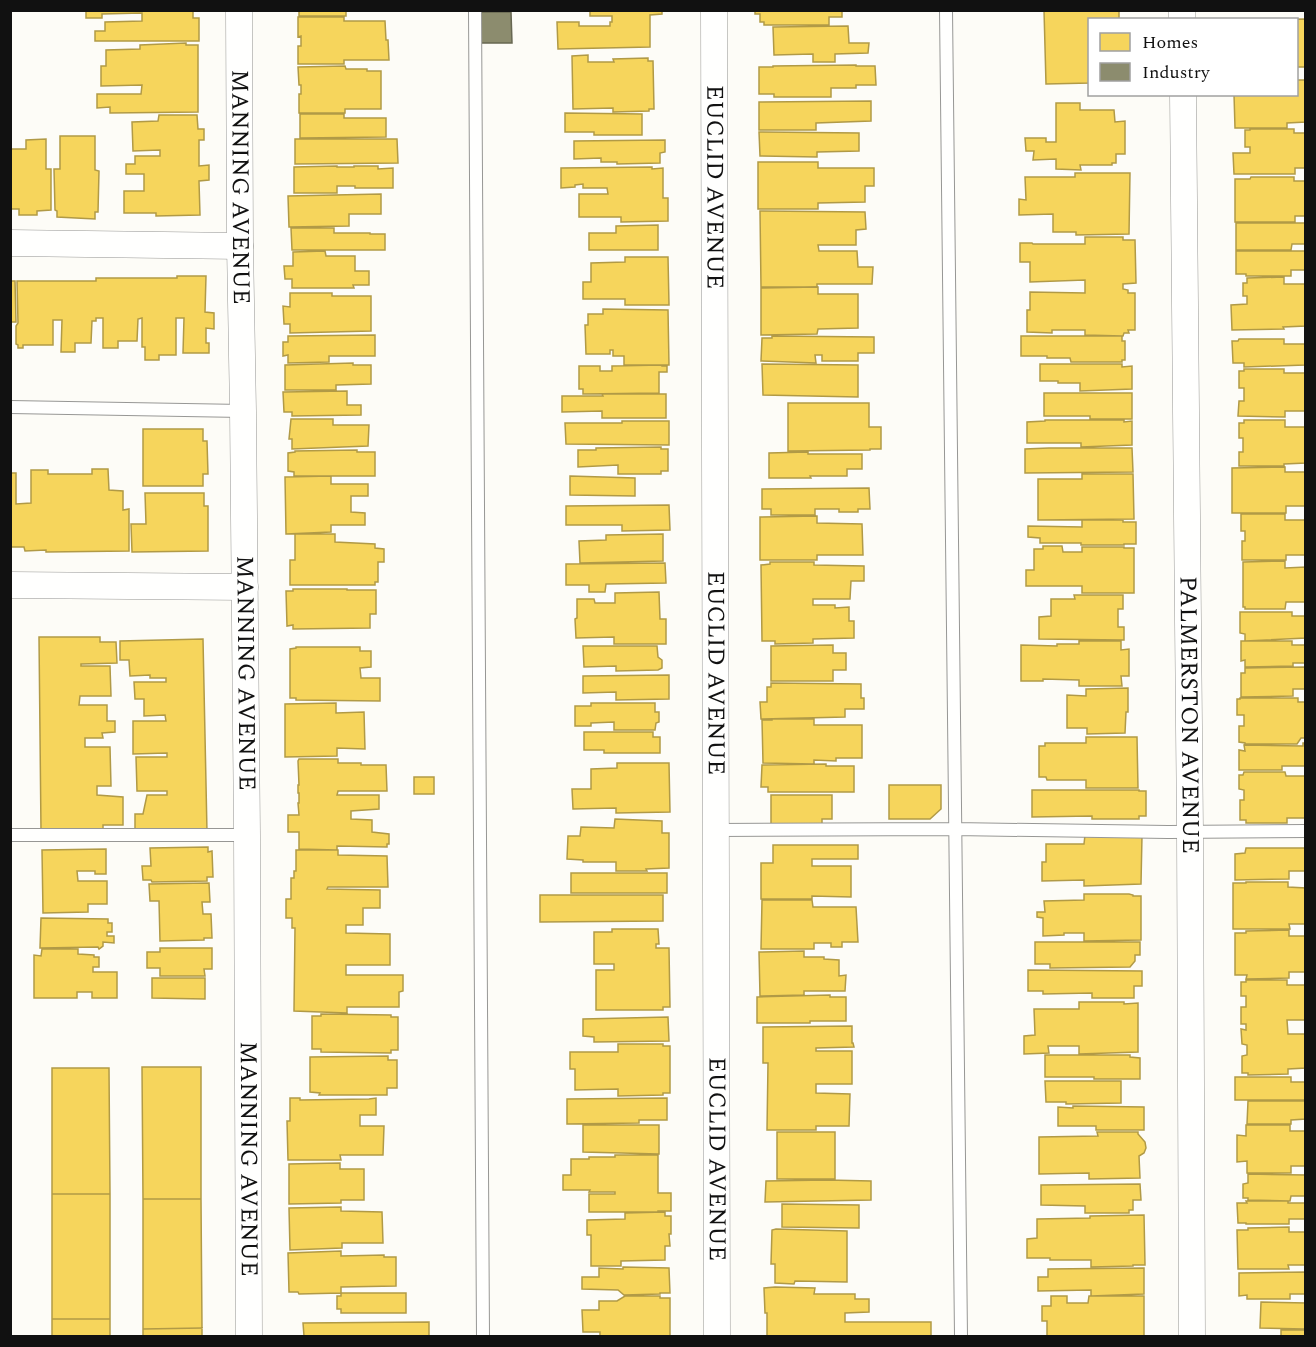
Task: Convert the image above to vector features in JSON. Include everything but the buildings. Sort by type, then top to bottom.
[{"type":"street","name":"MANNING AVENUE","points":[[239,10],[249,1336]]},
{"type":"street","name":"EUCLID AVENUE","points":[[714,10],[717,1336]]},
{"type":"street","name":"PALMERSTON AVENUE","points":[[1183,96],[1192,1336]]},
{"type":"street","points":[[10,243],[240,246]]},
{"type":"street","points":[[10,585],[245,587]]},
{"type":"lane","points":[[475,10],[483,1336]]},
{"type":"lane","points":[[946,10],[961,1336]]},
{"type":"lane","points":[[10,407],[243,411]]},
{"type":"lane","points":[[716,830],[1305,831]]},
{"type":"lane","points":[[10,835],[247,835]]}]
